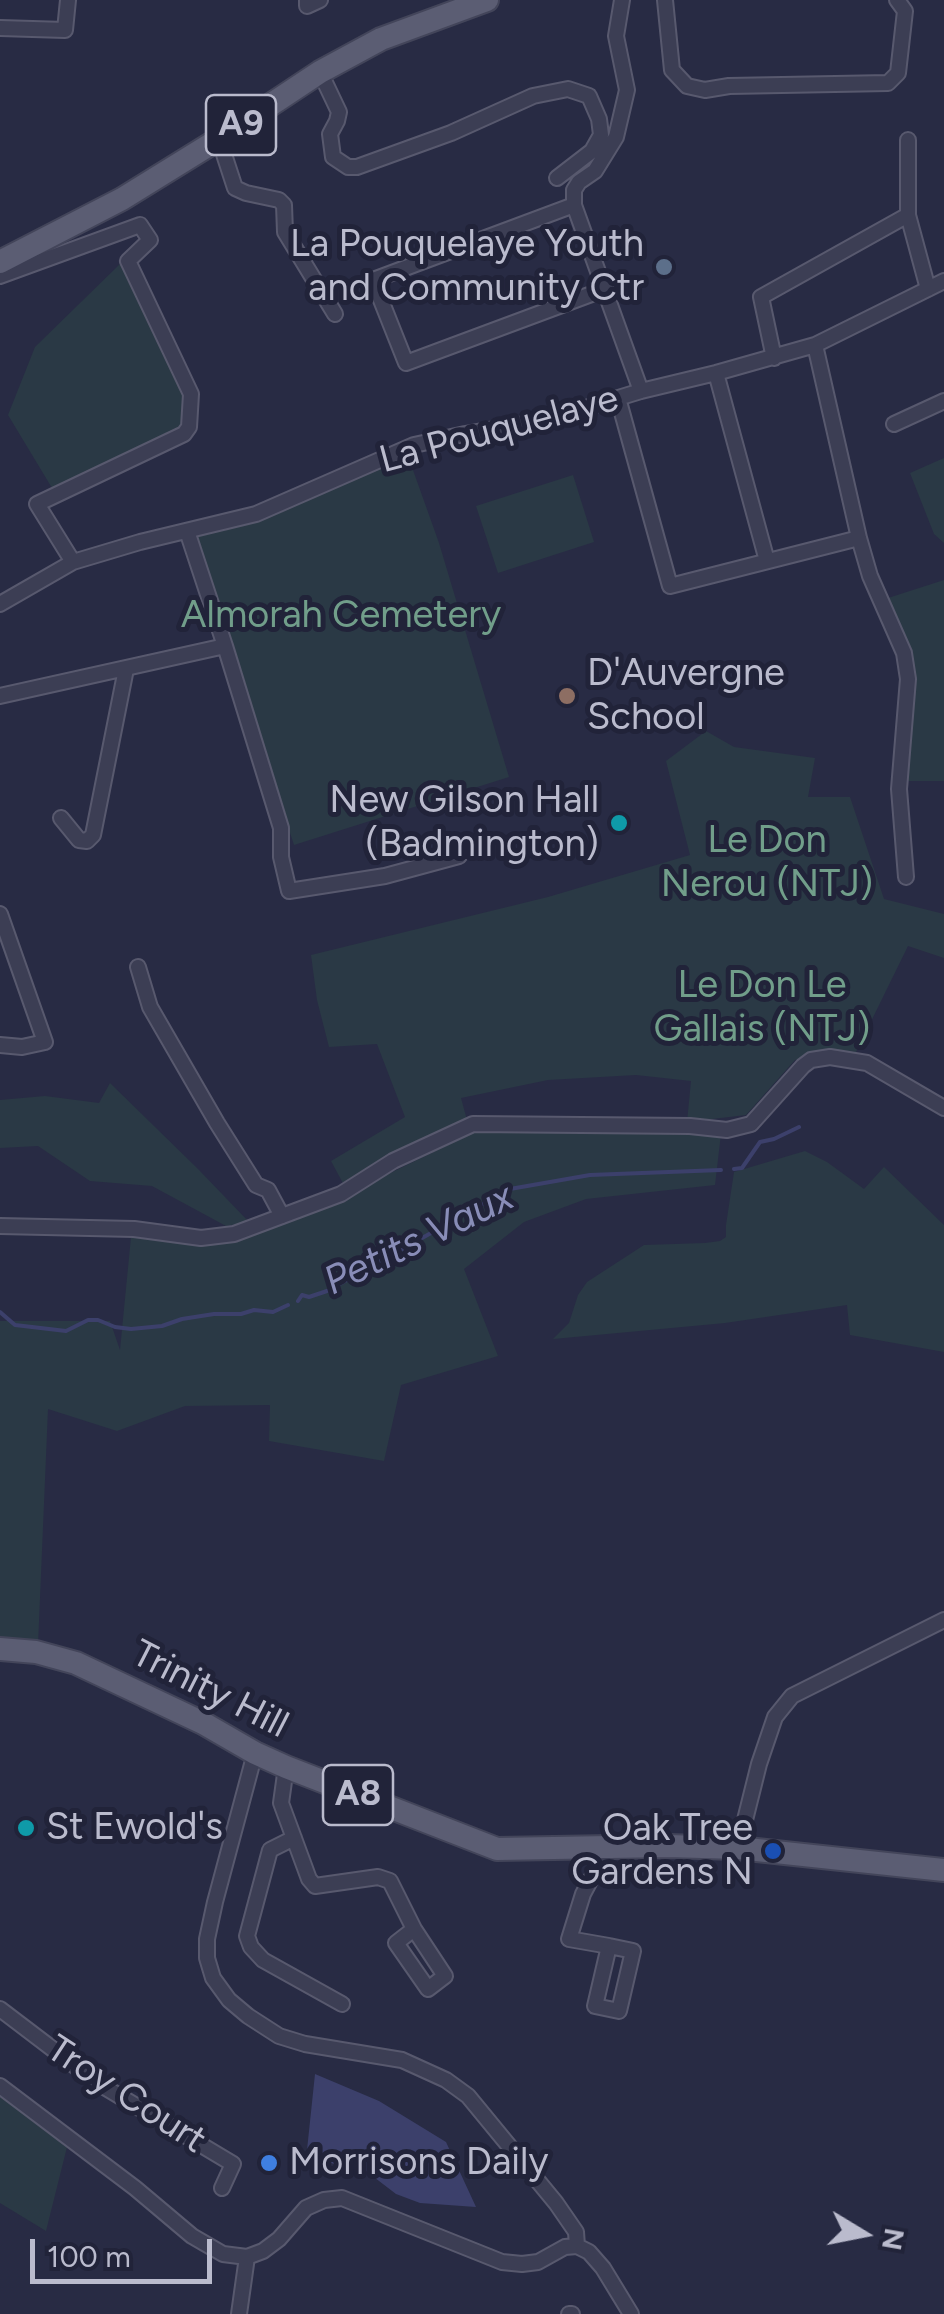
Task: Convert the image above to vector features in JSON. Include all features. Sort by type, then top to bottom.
[{"type":"main road","name":"A9","points":[[0,262],[122,199],[320,72],[381,39],[487,0]]},
{"type":"main road","name":"Trinity Hill","points":[[0,1649],[36,1652],[76,1663],[286,1767],[497,1849],[738,1848]]},
{"type":"main road","name":"A8","points":[[738,1848],[944,1870]]},
{"type":"street","points":[[0,28],[64,30],[68,0]]},
{"type":"street","points":[[306,0],[308,6],[320,0]]},
{"type":"street","points":[[622,0],[616,36],[627,90],[624,106],[616,137],[595,171],[574,190],[574,205],[641,391]]},
{"type":"street","points":[[665,0],[672,70],[688,86],[706,90],[729,86],[888,83],[898,73],[905,11],[897,0]]},
{"type":"street","points":[[320,72],[339,112],[330,134],[333,156],[348,167],[451,133],[533,96],[568,89],[589,96],[601,135],[592,151],[557,178]]},
{"type":"street","points":[[219,139],[235,188],[279,200],[284,206],[284,232],[335,314]]},
{"type":"street","points":[[908,140],[908,215],[928,289]]},
{"type":"street","points":[[574,205],[373,280],[406,362],[605,289]]},
{"type":"street","points":[[774,358],[761,297],[908,215]]},
{"type":"street","points":[[0,276],[140,225],[150,240],[128,260],[191,394],[189,426],[184,434],[37,504],[74,562]]},
{"type":"street","name":"La Pouquelaye","points":[[0,604],[74,562],[256,514],[414,445],[546,420],[815,345],[944,281]]},
{"type":"street","points":[[815,345],[859,538],[870,576],[904,654],[908,679],[899,788],[906,878]]},
{"type":"street","points":[[716,373],[767,561]]},
{"type":"street","points":[[618,398],[670,586],[859,538]]},
{"type":"street","points":[[894,424],[944,401]]},
{"type":"street","points":[[186,531],[226,646],[281,828],[280,857],[288,891],[385,876],[459,856]]},
{"type":"street","points":[[0,696],[226,646]]},
{"type":"street","points":[[62,818],[80,840],[94,835],[126,669]]},
{"type":"street","points":[[0,914],[46,1042],[22,1047],[0,1045]]},
{"type":"street","points":[[138,967],[150,1007],[217,1123],[256,1185],[268,1190],[282,1216]]},
{"type":"street","points":[[0,1226],[134,1229],[202,1238],[234,1234],[341,1194],[393,1162],[473,1124],[690,1126],[727,1130],[750,1124],[803,1066],[811,1060],[830,1057],[868,1063],[944,1108]]},
{"type":"street","points":[[738,1848],[775,1717],[792,1696],[944,1620]]},
{"type":"street","points":[[255,1753],[207,1939],[213,1978],[248,2016],[279,2036],[402,2060],[446,2080],[468,2096],[556,2203],[576,2232],[577,2246]]},
{"type":"street","points":[[286,1767],[282,1803],[310,1879],[316,1886],[378,1877],[390,1880],[414,1929]]},
{"type":"street","points":[[294,1838],[270,1850],[247,1936],[262,1960],[342,2004]]},
{"type":"street","points":[[607,1849],[583,1894],[568,1938],[608,1946],[633,1951],[619,2011],[594,2006],[608,1946]]},
{"type":"street","name":"Troy Court","points":[[0,2009],[96,2082],[233,2164],[222,2188]]},
{"type":"street","points":[[0,2086],[192,2236],[224,2254],[247,2257],[263,2251],[306,2208],[336,2197],[502,2262],[538,2262],[577,2246],[590,2252],[603,2268],[631,2314]]},
{"type":"street","points":[[239,2314],[247,2257]]},
{"type":"green space","points":[[121,263],[184,392],[181,426],[52,488],[8,415],[35,347]]},
{"type":"green space","name":"Almorah Cemetery","points":[[408,456],[439,543],[509,777],[294,845],[194,540],[262,518]]},
{"type":"green space","points":[[944,458],[944,543],[934,534],[910,473]]},
{"type":"green space","points":[[573,475],[594,542],[498,573],[476,506]]},
{"type":"green space","points":[[944,580],[944,781],[904,781],[913,683],[885,599]]},
{"type":"green space","points":[[706,731],[734,747],[815,758],[808,797],[850,797],[884,899],[944,914],[944,958],[908,946],[856,1052],[822,1051],[795,1060],[746,1115],[687,1122],[691,1081],[636,1075],[548,1080],[461,1098],[467,1120],[345,1187],[331,1161],[405,1117],[377,1044],[329,1047],[311,955],[548,897],[690,855],[666,761]]},
{"type":"green space","points":[[110,1083],[249,1222],[226,1226],[152,1186],[90,1181],[38,1146],[0,1148],[0,1100],[45,1096],[99,1103]]},
{"type":"green space","points":[[475,1132],[721,1134],[715,1185],[586,1199],[524,1222],[464,1269],[498,1356],[401,1385],[384,1461],[269,1441],[270,1405],[185,1406],[117,1431],[48,1409],[38,1645],[0,1642],[0,1321],[110,1321],[120,1350],[131,1237],[204,1244],[241,1240],[291,1221]]},
{"type":"green space","points":[[805,1151],[864,1189],[884,1167],[944,1225],[944,1352],[850,1335],[847,1305],[725,1323],[553,1339],[569,1323],[578,1295],[587,1282],[644,1245],[705,1243],[726,1237],[734,1172]]},
{"type":"green space","points":[[0,2094],[67,2147],[46,2231],[0,2203]]},
{"type":"water","points":[[315,2074],[379,2101],[446,2142],[476,2207],[420,2203],[396,2194],[366,2171],[341,2168],[307,2150]]},
{"type":"waterway","name":"Petits Vaux","points":[[734,1169],[742,1168],[760,1142],[799,1127]]},
{"type":"waterway","name":"Petits Vaux","points":[[298,1301],[302,1295],[309,1297],[327,1291],[510,1189],[590,1175],[721,1170]]},
{"type":"waterway","name":"Petits Vaux","points":[[0,1312],[15,1325],[66,1331],[88,1320],[131,1329],[214,1314],[273,1312],[288,1305]]},
{"type":"place","name":"La Pouquelaye Youth and Community Ctr","points":[[664,267]]},
{"type":"place","name":"D'Auvergne School","points":[[567,696]]},
{"type":"place","name":"New Gilson Hall (Badmington)","points":[[619,823]]},
{"type":"place","name":"St Ewold's","points":[[26,1828]]},
{"type":"place","name":"Oak Tree Gardens N","points":[[773,1851]]},
{"type":"place","name":"Morrisons Daily","points":[[269,2163]]},
{"type":"park label","name":"Le Don Nerou (NTJ)","points":[[767,863]]},
{"type":"park label","name":"Le Don Le Gallais (NTJ)","points":[[762,1008]]}]
